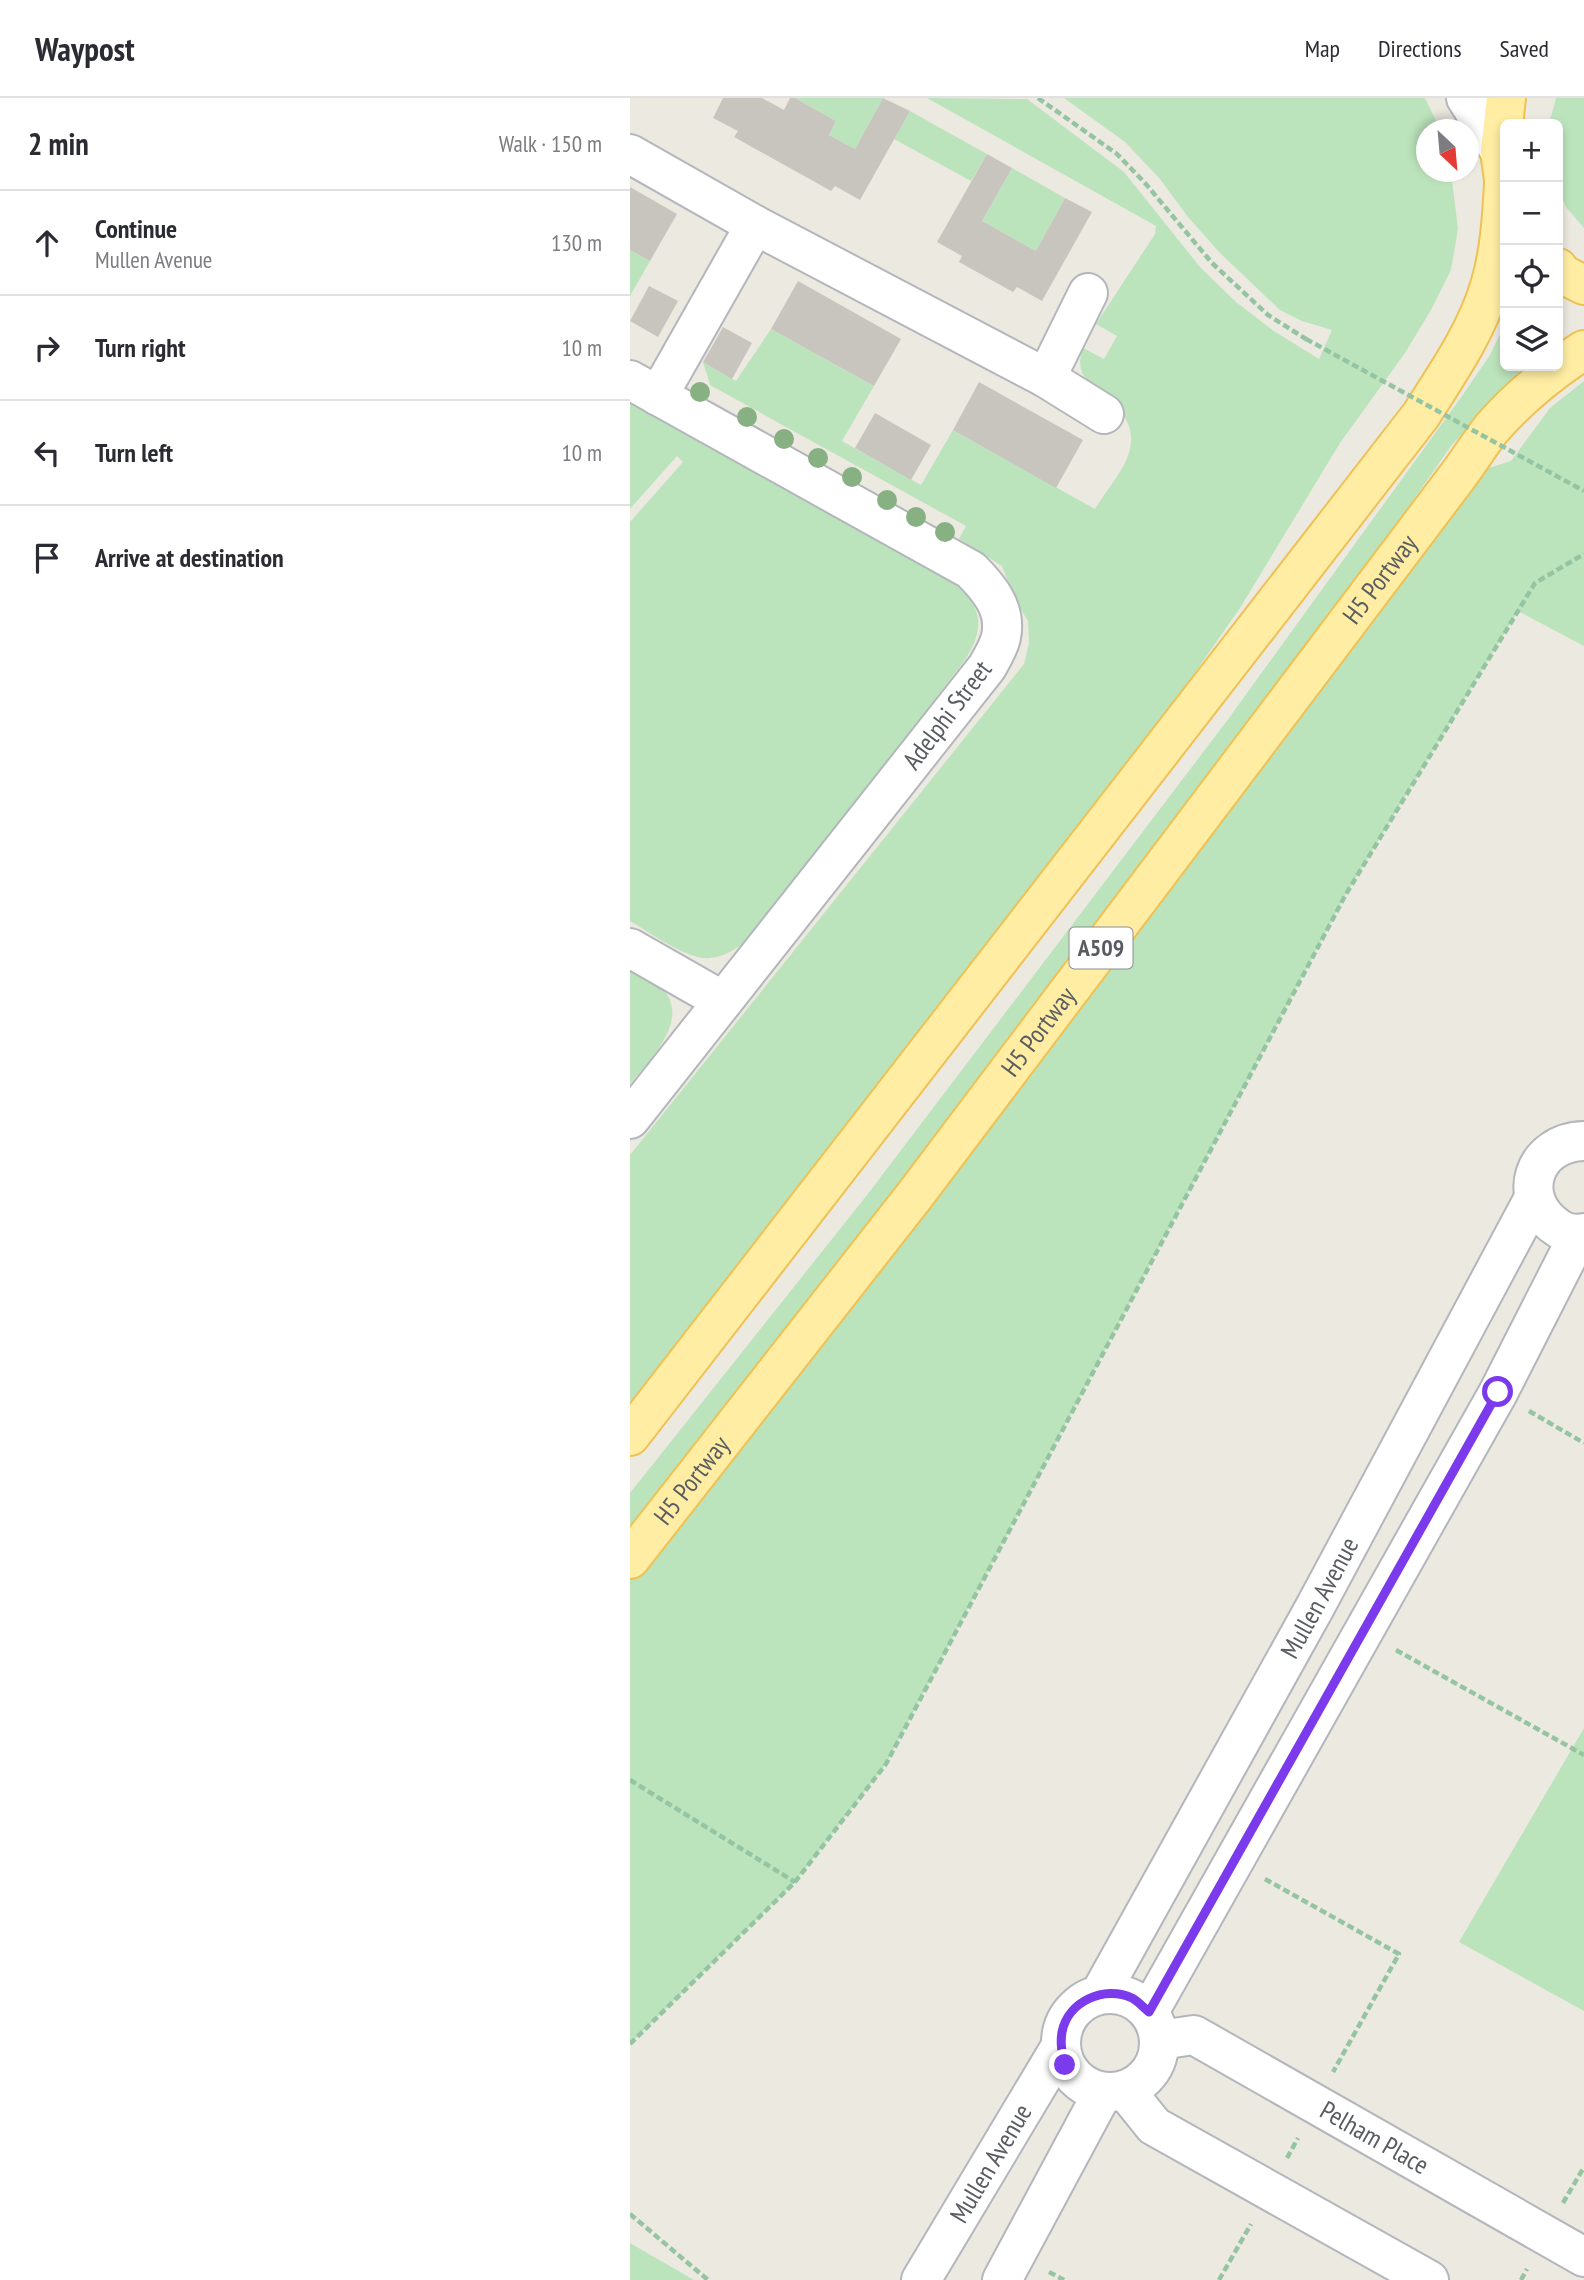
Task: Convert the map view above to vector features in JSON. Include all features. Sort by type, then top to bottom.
[{"type":"main road","name":"A509","points":[[1505,119],[1506,98]]},
{"type":"main road","name":"A509","points":[[630,1436],[1421,415],[1463,349],[1490,287],[1500,240],[1503,182]]},
{"type":"main road","points":[[1563,274],[1584,285]]},
{"type":"main road","name":"H5 Portway","points":[[630,1559],[915,1195],[1492,429],[1528,391],[1584,350]]},
{"type":"street","points":[[1465,98],[1500,168]]},
{"type":"street","points":[[630,154],[755,225],[1046,379],[1104,414]]},
{"type":"street","name":"Adelphi Street","points":[[630,1119],[987,667],[1001,637],[1000,610],[990,588],[971,570],[644,388],[755,225]]},
{"type":"street","points":[[1046,379],[1088,293]]},
{"type":"street","points":[[630,948],[723,1001]]},
{"type":"street","name":"Mullen Avenue","points":[[1100,1994],[1308,1619],[1534,1198],[1533,1182],[1540,1163],[1550,1150],[1580,1132]]},
{"type":"street","points":[[1155,2026],[1134,1999],[1118,1993],[1100,1994],[1082,2002],[1070,2014],[1062,2029],[1060,2046],[1065,2065],[1075,2078],[1087,2087],[1114,2091],[1136,2085],[1149,2074],[1157,2058],[1155,2026],[1234,1862],[1498,1392],[1581,1234],[1563,1231],[1546,1220],[1534,1198]]},
{"type":"street","name":"Pelham Place","points":[[1155,2026],[1194,2035],[1584,2257]]},
{"type":"street","name":"Mullen Avenue","points":[[921,2280],[1060,2046]]},
{"type":"street","points":[[1002,2280],[1114,2091]]},
{"type":"street","points":[[1114,2091],[1154,2126],[1429,2280]]},
{"type":"path","points":[[1038,98],[1117,154],[1212,263],[1268,315],[1306,340],[1584,491]]},
{"type":"path","points":[[630,2044],[795,1882],[886,1764],[1346,894],[1535,583],[1584,554]]},
{"type":"path","points":[[1498,1392],[1584,1443]]},
{"type":"path","points":[[1363,1632],[1584,1755]]},
{"type":"path","points":[[630,1780],[795,1882]]},
{"type":"path","points":[[1234,1862],[1399,1954],[1315,2104]]},
{"type":"path","points":[[630,2214],[708,2280]]},
{"type":"green space","points":[[795,98],[883,98],[855,149],[829,135],[836,121]]},
{"type":"green space","points":[[927,98],[1027,99],[1124,172],[1200,267],[1236,302],[1274,331],[1319,359],[1332,330],[1302,321],[1280,310],[1220,253],[1188,217],[1160,179],[1125,142],[1064,98],[1425,98],[1435,119],[1416,119],[1416,182],[1452,182],[1458,229],[1451,270],[1405,353],[1340,443],[1240,608],[1129,767],[630,1411],[630,1155],[1024,664],[1029,643],[1028,621],[1016,602],[1002,566],[959,539],[966,526],[710,385],[703,362],[736,381],[771,329],[874,386],[842,441],[921,485],[953,430],[1095,509],[1126,460],[1131,434],[1126,419],[1084,377],[1080,364],[1083,348],[1104,359],[1117,336],[1096,324],[1155,234],[1156,226]]},
{"type":"green space","points":[[1556,98],[1584,98],[1584,228],[1563,200],[1563,119],[1550,119]]},
{"type":"green space","points":[[910,111],[987,154],[971,181],[894,139]]},
{"type":"green space","points":[[1012,168],[1065,198],[1036,251],[982,221]]},
{"type":"green space","points":[[630,250],[650,261],[630,296]]},
{"type":"green space","points":[[1500,334],[1500,371],[1522,371],[1451,446],[1398,522],[1051,991],[630,1530],[630,1493],[867,1195],[1226,722],[1490,355]]},
{"type":"green space","points":[[1584,381],[1584,646],[1518,611],[1346,894],[886,1764],[795,1882],[630,2044],[630,1565],[1457,478],[1511,461],[1550,408]]},
{"type":"green space","points":[[630,402],[963,587],[977,615],[978,632],[965,660],[750,939],[721,956],[710,958],[680,951],[630,921],[630,522],[683,462],[677,456],[630,509]]},
{"type":"green space","points":[[630,965],[662,988],[670,1000],[672,1013],[664,1039],[630,1084]]},
{"type":"green space","points":[[1584,1728],[1584,2011],[1459,1942]]},
{"type":"green space","points":[[630,2243],[694,2280],[630,2280]]},
{"type":"building","points":[[723,98],[762,98],[784,110],[790,98],[795,98],[836,121],[829,135],[855,149],[883,98],[910,111],[860,200],[835,186],[831,191],[734,137],[738,131],[713,118]]},
{"type":"building","points":[[987,154],[1012,168],[982,221],[1036,251],[1065,198],[1092,212],[1042,301],[1017,287],[1013,292],[959,262],[962,256],[937,242]]},
{"type":"building","points":[[630,187],[677,214],[650,261],[630,250]]},
{"type":"building","points":[[798,281],[901,339],[874,386],[771,329]]},
{"type":"building","points":[[649,286],[678,301],[658,337],[630,321]]},
{"type":"building","points":[[723,327],[752,343],[732,379],[703,362]]},
{"type":"building","points":[[979,382],[1083,440],[1056,488],[953,430]]},
{"type":"building","points":[[875,413],[931,445],[911,480],[855,448]]},
{"type":"route","points":[[1065,2065],[1060,2046],[1062,2029],[1070,2014],[1082,2002],[1100,1994],[1118,1993],[1134,1999],[1149,2012],[1498,1392]]}]
